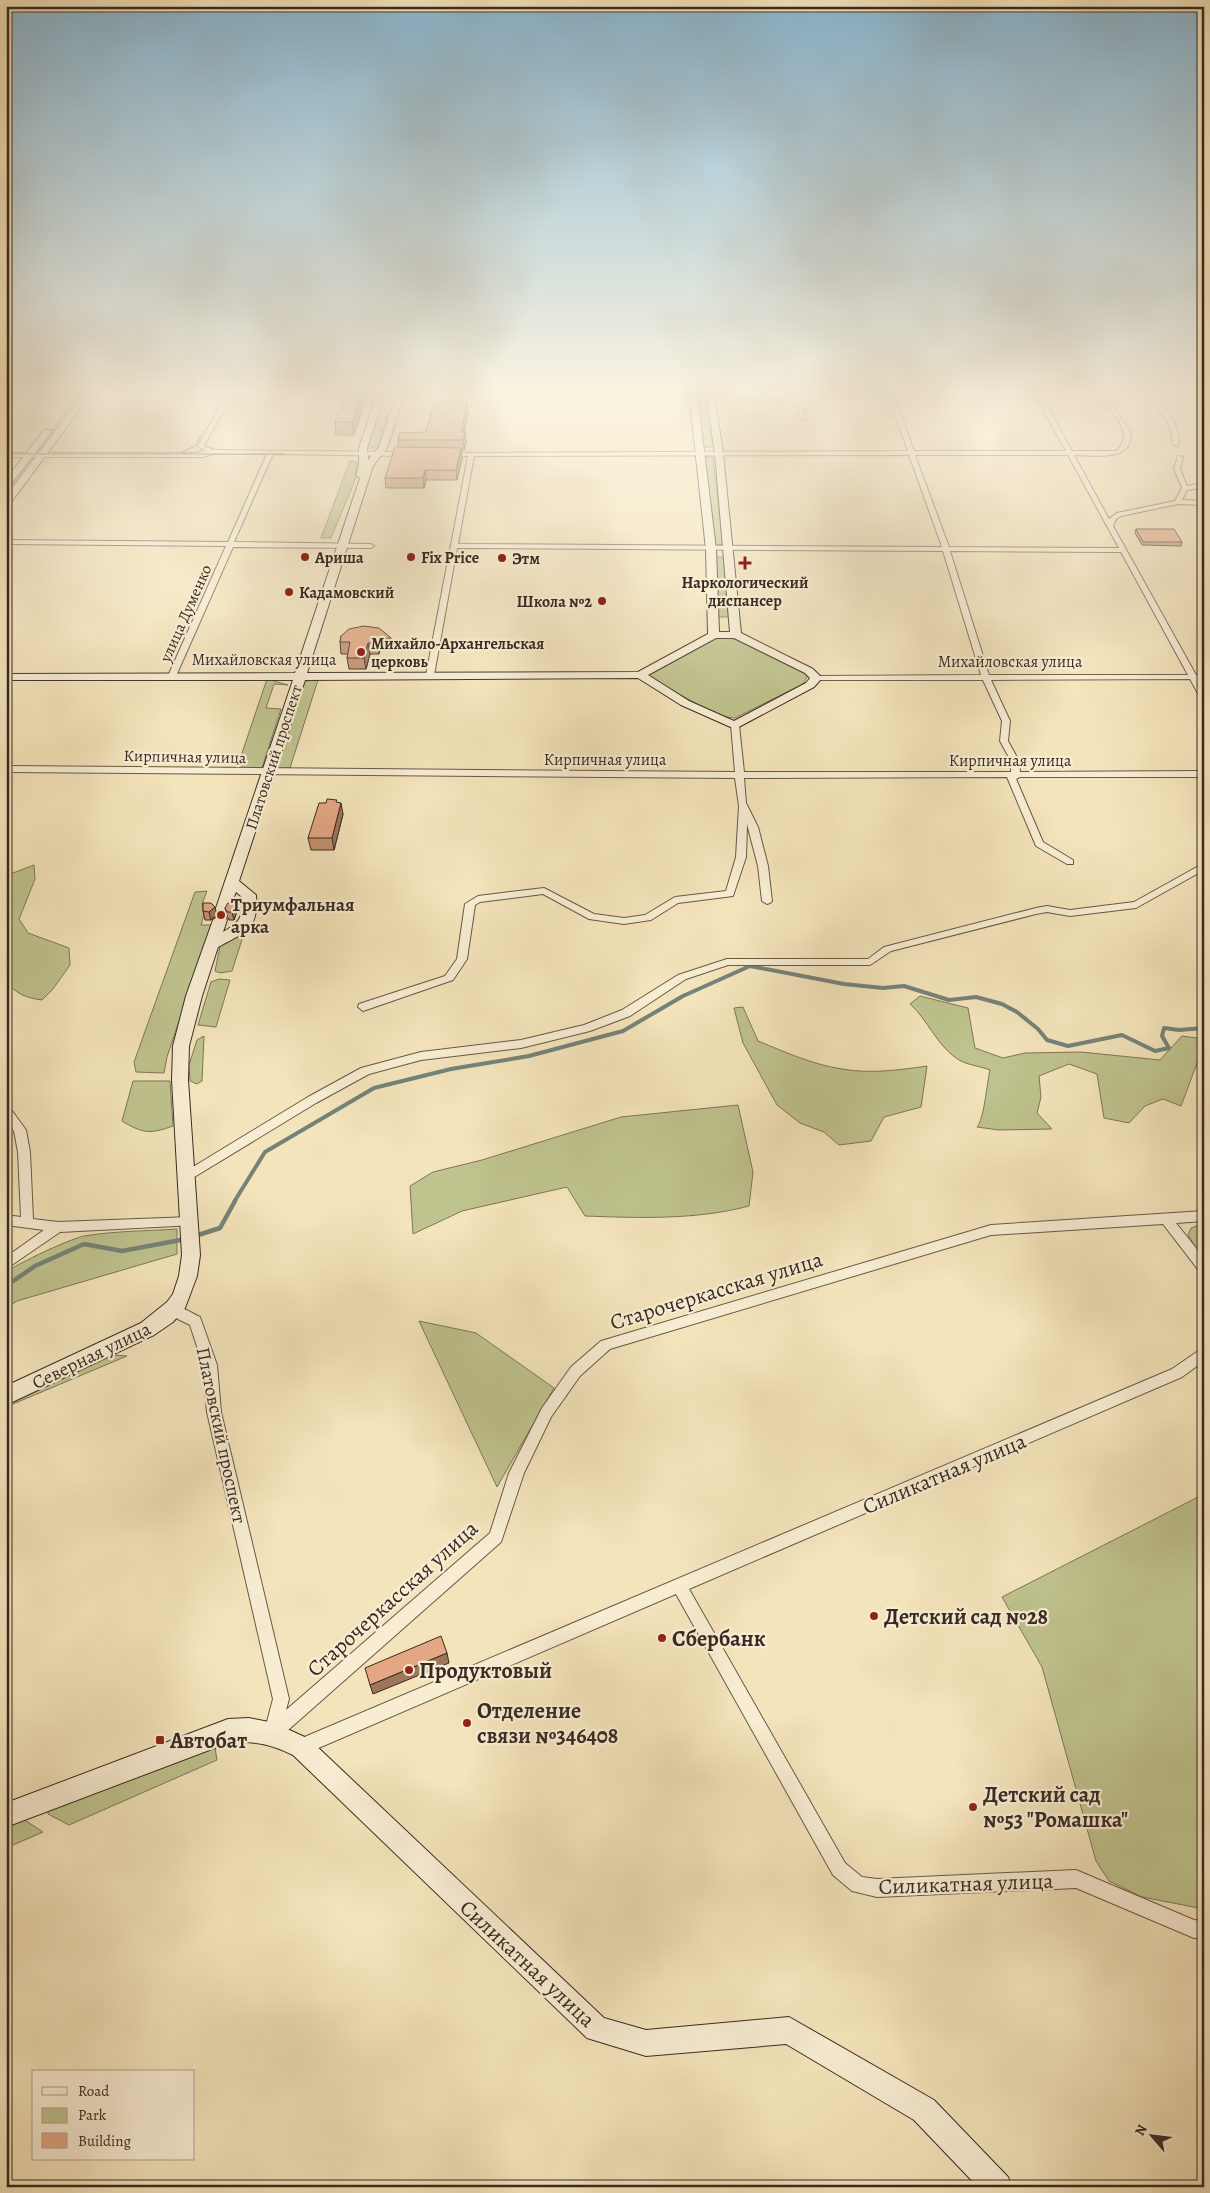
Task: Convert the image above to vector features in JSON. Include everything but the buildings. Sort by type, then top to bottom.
[{"type":"main road","name":"Платовский проспект","points":[[299,676],[341,546]]},
{"type":"main road","name":"Михайловская улица","points":[[6,677],[172,676]]},
{"type":"street","name":"улица Думенко","points":[[172,676],[253,495]]},
{"type":"street","name":"Платовский проспект","points":[[341,546],[340,539],[354,495]]},
{"type":"street","name":"Платовский проспект","points":[[341,546],[359,495]]},
{"type":"street","points":[[430,675],[463,495]]},
{"type":"street","points":[[705,495],[711,549],[714,635]]},
{"type":"street","points":[[723,495],[736,635]]},
{"type":"street","points":[[927,495],[986,677],[1006,721],[1004,741],[1015,761],[1013,776],[1039,844],[1070,862]]},
{"type":"street","points":[[1093,495],[1204,697]]},
{"type":"street","points":[[1178,502],[1181,495]]},
{"type":"street","points":[[1110,526],[1113,518],[1119,514],[1178,502],[1204,503]]},
{"type":"street","points":[[6,542],[371,546]]},
{"type":"street","points":[[454,546],[1124,550]]},
{"type":"street","points":[[714,635],[736,635],[809,671],[816,678],[810,685],[735,726],[661,689],[645,680],[641,675],[646,670],[714,635]]},
{"type":"street","name":"Михайловская улица","points":[[172,676],[641,675]]},
{"type":"street","name":"Платовский проспект","points":[[272,1733],[281,1699],[214,1412],[210,1365],[195,1321],[173,1310],[181,1299],[187,1281],[191,1254],[180,1080],[181,1046],[194,996],[270,772],[299,676]]},
{"type":"street","name":"Михайловская улица","points":[[816,678],[1204,677]]},
{"type":"street","points":[[363,1006],[449,978],[462,959],[470,904],[478,899],[544,891],[592,917],[624,921],[648,918],[675,900],[730,894],[741,856],[743,807],[735,726]]},
{"type":"street","name":"Кирпичная улица","points":[[6,769],[1013,776],[1204,774]]},
{"type":"street","points":[[743,807],[753,827],[763,866],[767,901]]},
{"type":"street","points":[[187,1176],[312,1100],[365,1072],[421,1056],[521,1044],[586,1028],[626,1013],[682,977],[728,962],[870,962],[888,949],[1036,911],[1047,909],[1070,913],[1136,905],[1204,866]]},
{"type":"street","points":[[211,945],[244,926],[250,910],[249,895],[232,882]]},
{"type":"street","points":[[6,1111],[20,1130],[22,1137],[27,1223]]},
{"type":"street","name":"Старочеркасская улица","points":[[272,1733],[496,1537],[504,1505],[531,1439],[572,1375],[606,1345],[991,1230],[1204,1216]]},
{"type":"street","points":[[1166,1219],[1204,1268]]},
{"type":"street","points":[[6,1220],[58,1227],[190,1222]]},
{"type":"street","points":[[6,1264],[58,1227]]},
{"type":"street","name":"Северная улица","points":[[6,1396],[48,1373],[156,1324],[173,1310]]},
{"type":"street","name":"Силикатная улица","points":[[302,1747],[1177,1373],[1204,1353]]},
{"type":"street","name":"Силикатная улица","points":[[680,1587],[839,1869],[858,1886],[877,1888],[1076,1879],[1194,1929],[1204,1930]]},
{"type":"street","name":"Силикатная улица","points":[[6,1814],[228,1731],[257,1728],[272,1733],[302,1747],[596,2029],[646,2042],[789,2030],[924,2110],[998,2187]]},
{"type":"green space","points":[[337,495],[349,495],[331,538],[321,538]]},
{"type":"green space","points":[[708,495],[717,495],[723,545],[714,544]]},
{"type":"green space","points":[[714,557],[724,557],[729,617],[716,617]]},
{"type":"green space","points":[[724,637],[739,640],[804,672],[807,677],[803,684],[735,718],[719,716],[653,680],[648,674],[712,639]]},
{"type":"green space","points":[[267,679],[288,685],[274,684],[266,708],[281,709],[262,768],[237,768]]},
{"type":"green space","points":[[318,680],[290,768],[277,768],[305,681]]},
{"type":"green space","points":[[34,865],[35,879],[19,919],[28,933],[69,948],[70,965],[53,989],[42,1000],[22,995],[6,982],[6,872],[13,873]]},
{"type":"green space","points":[[207,891],[202,904],[206,908],[201,925],[211,925],[167,1057],[164,1073],[136,1072],[134,1062],[195,892]]},
{"type":"green space","points":[[245,930],[232,971],[220,973],[215,971],[220,946]]},
{"type":"green space","points":[[219,979],[230,980],[216,1027],[198,1025],[211,982]]},
{"type":"green space","points":[[920,996],[968,1008],[975,1048],[1003,1058],[1025,1053],[1081,1052],[1160,1060],[1182,1036],[1204,1039],[1204,1058],[1199,1058],[1181,1106],[1163,1099],[1145,1106],[1129,1123],[1104,1118],[1097,1074],[1069,1064],[1039,1076],[1041,1097],[1037,1113],[1052,1129],[999,1130],[977,1127],[983,1109],[990,1070],[960,1060],[943,1046],[910,1004]]},
{"type":"green space","points":[[743,1007],[758,1041],[810,1061],[831,1067],[863,1071],[896,1070],[927,1066],[921,1107],[884,1117],[871,1141],[839,1145],[824,1132],[800,1123],[777,1105],[743,1043],[734,1008]]},
{"type":"green space","points":[[204,1036],[202,1081],[197,1084],[190,1081],[189,1065],[197,1040]]},
{"type":"green space","points":[[133,1081],[170,1081],[173,1126],[147,1131],[122,1121]]},
{"type":"green space","points":[[738,1105],[753,1172],[749,1206],[729,1211],[688,1216],[585,1216],[567,1187],[462,1211],[413,1234],[410,1186],[433,1172],[482,1160],[621,1117]]},
{"type":"green space","points":[[1204,1223],[1204,1253],[1195,1246],[1188,1235],[1191,1228]]},
{"type":"green space","points":[[177,1229],[177,1254],[17,1301],[6,1308],[6,1272],[44,1252],[84,1236]]},
{"type":"green space","points":[[419,1321],[476,1333],[554,1388],[497,1487]]},
{"type":"green space","points":[[115,1355],[127,1356],[6,1407],[6,1402],[93,1361]]},
{"type":"green space","points":[[1204,1494],[1204,1909],[1142,1897],[1109,1881],[1096,1861],[1042,1667],[1002,1597]]},
{"type":"green space","points":[[215,1748],[217,1760],[69,1825],[48,1814],[48,1808],[160,1763]]},
{"type":"green space","points":[[20,1817],[43,1832],[6,1848],[6,1825]]},
{"type":"waterway","points":[[234,1202],[265,1152],[374,1088],[451,1069],[529,1056],[623,1031],[683,996],[750,966],[844,984],[883,988],[904,986],[949,1000],[976,997],[1002,1004],[1017,1012],[1038,1029],[1047,1040],[1068,1046],[1122,1035],[1155,1051],[1169,1048],[1162,1036],[1164,1028],[1179,1030],[1204,1028]]},
{"type":"waterway","points":[[195,1236],[220,1228],[235,1201]]},
{"type":"waterway","points":[[6,1286],[35,1266],[84,1244],[122,1251],[186,1239]]},
{"type":"place","name":"Ариша","points":[[305,557]]},
{"type":"place","name":"Fix Price","points":[[411,557]]},
{"type":"place","name":"Этм","points":[[502,558]]},
{"type":"place","name":"Наркологический диспансер","points":[[745,563]]},
{"type":"place","name":"Кадамовский","points":[[289,592]]},
{"type":"place","name":"Школа №2","points":[[602,601]]},
{"type":"place","name":"Михайло-Архангельская церковь","points":[[361,652]]},
{"type":"place","name":"Триумфальная арка","points":[[221,915]]},
{"type":"place","name":"Детский сад №28","points":[[874,1616]]},
{"type":"place","name":"Сбербанк","points":[[662,1638]]},
{"type":"place","name":"Продуктовый","points":[[409,1670]]},
{"type":"place","name":"Отделение связи №346408","points":[[467,1723]]},
{"type":"place","name":"Автобат","points":[[160,1740]]},
{"type":"place","name":"Детский сад №53 \"Ромашка\"","points":[[973,1807]]}]
